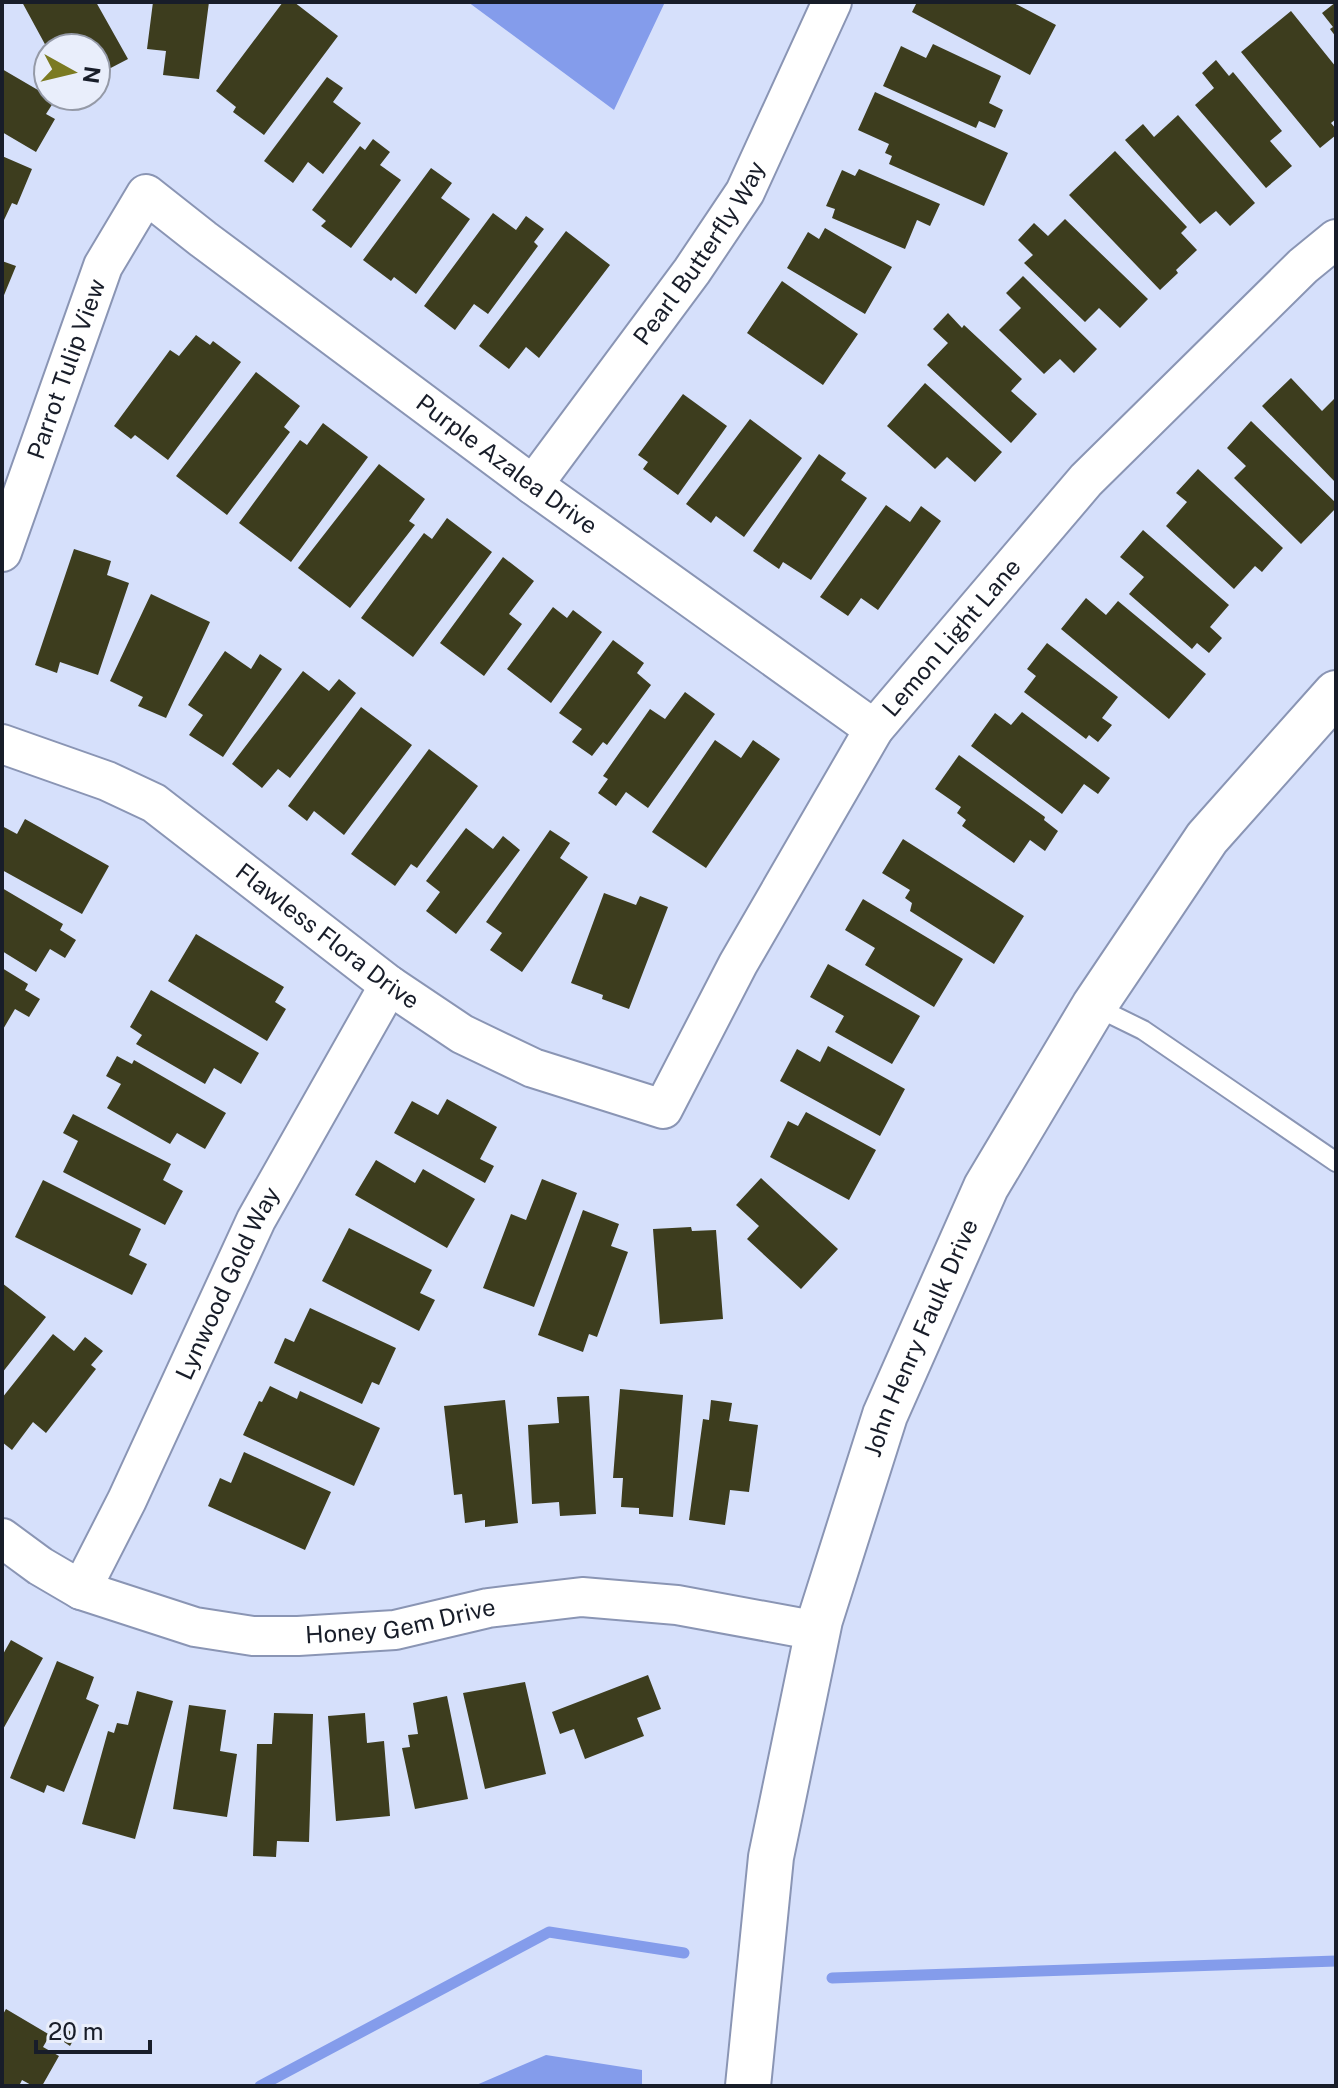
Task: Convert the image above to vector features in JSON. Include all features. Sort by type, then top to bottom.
[{"type":"street","name":"Pearl Butterfly Way","points":[[533,485],[692,271],[745,192],[832,2]]},
{"type":"street","name":"Purple Azalea Drive","points":[[146,194],[533,485],[874,729]]},
{"type":"street","name":"Parrot Tulip View","points":[[2,552],[103,266],[146,194]]},
{"type":"street","name":"Lemon Light Lane","points":[[663,1109],[738,964],[874,729],[1086,480],[1303,266],[1336,239]]},
{"type":"street","name":"John Henry Faulk Drive","points":[[748,2086],[771,1857],[818,1631],[891,1400],[986,1187],[1094,1006],[1207,838],[1336,693]]},
{"type":"street","name":"Flawless Flora Drive","points":[[2,744],[107,781],[154,803],[389,985],[462,1034],[533,1068],[663,1109]]},
{"type":"street","name":"Lynwood Gold Way","points":[[81,1590],[127,1500],[256,1220],[389,985]]},
{"type":"street","name":"Honey Gem Drive","points":[[2,1538],[40,1566],[81,1590],[195,1627],[253,1636],[395,1630],[488,1608],[582,1597],[677,1605],[818,1631]]},
{"type":"lane","points":[[1094,1006],[1143,1030],[1336,1162]]},
{"type":"water","points":[[468,2],[665,2],[614,110]]},
{"type":"water","points":[[546,2055],[642,2070],[642,2086],[474,2086]]},
{"type":"building","points":[[22,2],[96,2],[128,59],[112,67],[112,32],[38,32]]},
{"type":"building","points":[[153,2],[209,2],[199,79],[163,75],[166,51],[147,49]]},
{"type":"building","points":[[283,2],[294,2],[338,36],[264,135],[233,112],[236,107],[216,91]]},
{"type":"building","points":[[917,2],[1012,2],[1056,25],[1030,75],[912,12]]},
{"type":"building","points":[[1336,2],[1336,37],[1330,29],[1333,27],[1322,13]]},
{"type":"building","points":[[1291,11],[1336,67],[1336,119],[1331,123],[1336,135],[1320,148],[1241,52]]},
{"type":"building","points":[[933,44],[1001,76],[989,103],[1003,110],[995,128],[979,121],[976,128],[883,86],[901,46],[926,58]]},
{"type":"building","points":[[1216,60],[1229,76],[1233,72],[1282,131],[1270,141],[1292,166],[1266,188],[1195,105],[1214,88],[1202,73]]},
{"type":"building","points":[[2,69],[32,87],[32,112],[47,112],[55,119],[36,152],[2,132]]},
{"type":"building","points":[[327,77],[343,88],[333,102],[361,123],[323,174],[308,162],[293,183],[264,161]]},
{"type":"building","points":[[875,92],[1008,153],[984,206],[889,164],[892,156],[885,153],[889,144],[858,130]]},
{"type":"building","points":[[1178,115],[1255,203],[1230,226],[1216,211],[1200,224],[1125,140],[1143,124],[1154,137]]},
{"type":"building","points":[[373,139],[390,152],[380,165],[401,180],[351,248],[321,226],[326,221],[312,210],[360,146],[365,150]]},
{"type":"building","points":[[1115,151],[1187,227],[1181,233],[1197,250],[1160,290],[1069,195]]},
{"type":"building","points":[[2,156],[32,169],[17,205],[12,203],[4,220],[2,219]]},
{"type":"building","points":[[431,168],[452,183],[441,198],[470,219],[416,294],[394,277],[391,281],[363,260]]},
{"type":"building","points":[[859,169],[940,204],[930,226],[917,220],[905,249],[832,218],[835,209],[826,206],[842,170],[855,176]]},
{"type":"building","points":[[493,213],[516,230],[526,216],[544,229],[534,242],[538,246],[488,314],[474,304],[455,330],[424,306]]},
{"type":"building","points":[[1065,219],[1148,299],[1120,328],[1099,308],[1085,322],[1024,263],[1033,255],[1018,240],[1034,223],[1048,236]]},
{"type":"building","points":[[825,228],[892,267],[865,314],[787,268],[808,232],[819,239]]},
{"type":"building","points":[[566,231],[610,265],[539,358],[526,347],[509,369],[479,346]]},
{"type":"building","points":[[2,261],[16,266],[2,300]]},
{"type":"building","points":[[1023,276],[1097,349],[1074,373],[1060,359],[1044,374],[999,330],[1021,308],[1006,293]]},
{"type":"building","points":[[782,281],[858,334],[823,385],[747,333]]},
{"type":"building","points":[[948,313],[1022,379],[1011,391],[1037,414],[1011,443],[927,365],[948,343],[933,329]]},
{"type":"building","points":[[196,335],[210,345],[213,341],[241,362],[168,460],[135,435],[131,439],[114,426],[170,350],[179,356]]},
{"type":"building","points":[[256,372],[300,406],[284,427],[290,432],[227,515],[176,476]]},
{"type":"building","points":[[1291,378],[1322,411],[1334,399],[1336,401],[1336,483],[1262,406]]},
{"type":"building","points":[[925,383],[1002,452],[975,482],[947,457],[935,469],[887,426]]},
{"type":"building","points":[[683,394],[727,426],[678,495],[643,469],[648,462],[638,455]]},
{"type":"building","points":[[750,419],[802,458],[744,537],[716,516],[711,523],[686,504]]},
{"type":"building","points":[[1251,421],[1336,503],[1336,508],[1301,544],[1234,478],[1246,466],[1227,448]]},
{"type":"building","points":[[323,423],[368,457],[291,562],[239,523],[300,440],[307,445]]},
{"type":"building","points":[[819,454],[846,473],[841,480],[867,498],[811,580],[783,562],[779,569],[753,551]]},
{"type":"building","points":[[379,464],[425,499],[409,521],[415,525],[350,608],[298,568]]},
{"type":"building","points":[[1198,469],[1283,548],[1262,572],[1255,566],[1234,589],[1166,526],[1187,502],[1176,493]]},
{"type":"building","points":[[886,505],[910,522],[921,506],[941,521],[878,610],[861,598],[848,616],[820,597]]},
{"type":"building","points":[[447,518],[492,552],[413,657],[361,618],[424,533],[432,539]]},
{"type":"building","points":[[1143,530],[1229,605],[1210,627],[1222,638],[1209,653],[1197,643],[1192,649],[1129,594],[1144,577],[1120,557]]},
{"type":"building","points":[[74,549],[111,561],[107,575],[129,583],[98,675],[60,662],[57,673],[35,665]]},
{"type":"building","points":[[503,557],[534,581],[509,614],[522,624],[484,676],[440,643]]},
{"type":"building","points":[[151,594],[210,622],[166,718],[138,706],[143,697],[110,681]]},
{"type":"building","points":[[1086,598],[1106,615],[1118,601],[1206,674],[1169,719],[1061,629]]},
{"type":"building","points":[[553,607],[567,618],[573,610],[602,632],[551,703],[507,669]]},
{"type":"building","points":[[613,640],[644,663],[637,673],[651,685],[607,745],[603,742],[592,756],[572,742],[582,729],[559,713]]},
{"type":"building","points":[[1047,643],[1118,697],[1102,718],[1112,725],[1098,742],[1089,735],[1086,739],[1024,692],[1036,676],[1027,669]]},
{"type":"building","points":[[225,651],[251,669],[260,654],[282,669],[223,757],[189,735],[203,715],[188,705]]},
{"type":"building","points":[[303,671],[329,691],[339,679],[356,693],[290,778],[278,769],[262,788],[232,764]]},
{"type":"building","points":[[685,692],[715,714],[648,808],[626,792],[616,806],[598,793],[608,779],[603,776],[650,709],[665,719]]},
{"type":"building","points":[[361,707],[412,745],[344,835],[314,811],[307,821],[288,806]]},
{"type":"building","points":[[1022,712],[1110,778],[1098,794],[1084,784],[1062,814],[971,746],[995,713],[1011,725]]},
{"type":"building","points":[[715,740],[741,758],[753,740],[780,759],[706,868],[652,832]]},
{"type":"building","points":[[429,749],[478,786],[417,868],[411,864],[395,886],[351,854]]},
{"type":"building","points":[[959,755],[1045,817],[1044,820],[1058,831],[1045,851],[1030,840],[1014,863],[962,826],[966,820],[957,813],[961,807],[935,789]]},
{"type":"building","points":[[25,819],[109,866],[82,914],[2,870],[2,826],[17,834]]},
{"type":"building","points":[[466,828],[493,849],[503,836],[520,850],[456,934],[426,911],[440,892],[426,881]]},
{"type":"building","points":[[550,830],[570,843],[560,858],[588,877],[522,972],[490,950],[502,933],[486,922]]},
{"type":"building","points":[[903,839],[1024,916],[994,964],[910,911],[912,903],[905,898],[910,890],[882,873]]},
{"type":"building","points":[[2,888],[63,924],[60,930],[76,940],[65,958],[50,949],[36,972],[2,951]]},
{"type":"building","points":[[604,893],[636,905],[640,896],[668,907],[629,1009],[571,983]]},
{"type":"building","points":[[863,899],[963,959],[934,1007],[865,965],[875,948],[845,930]]},
{"type":"building","points":[[196,934],[284,987],[275,1002],[286,1009],[267,1041],[168,981]]},
{"type":"building","points":[[828,964],[920,1016],[892,1064],[835,1032],[844,1016],[810,997]]},
{"type":"building","points":[[2,968],[28,984],[25,990],[40,999],[29,1017],[15,1009],[2,1031]]},
{"type":"building","points":[[151,990],[259,1053],[241,1084],[214,1068],[205,1084],[136,1044],[142,1035],[130,1027]]},
{"type":"building","points":[[828,1046],[905,1089],[880,1136],[780,1081],[797,1049],[820,1062]]},
{"type":"building","points":[[117,1056],[132,1064],[134,1060],[226,1113],[205,1149],[177,1133],[170,1144],[107,1108],[121,1084],[106,1076]]},
{"type":"building","points":[[447,1099],[497,1127],[480,1159],[494,1166],[485,1183],[394,1133],[412,1101],[438,1115]]},
{"type":"building","points":[[806,1112],[876,1150],[849,1200],[770,1157],[788,1121],[798,1126]]},
{"type":"building","points":[[73,1114],[171,1164],[163,1180],[183,1191],[165,1225],[63,1172],[78,1141],[63,1133]]},
{"type":"building","points":[[376,1160],[415,1183],[423,1169],[475,1199],[447,1248],[355,1195]]},
{"type":"building","points":[[761,1178],[838,1249],[801,1289],[747,1239],[759,1226],[736,1205]]},
{"type":"building","points":[[542,1179],[577,1193],[534,1307],[483,1288],[511,1214],[526,1220]]},
{"type":"building","points":[[43,1180],[141,1229],[129,1255],[147,1264],[132,1295],[15,1237]]},
{"type":"building","points":[[583,1210],[619,1224],[611,1246],[628,1252],[597,1337],[589,1334],[583,1352],[538,1335]]},
{"type":"building","points":[[691,1227],[692,1231],[716,1230],[723,1319],[660,1324],[653,1229]]},
{"type":"building","points":[[349,1228],[432,1270],[420,1293],[435,1300],[419,1331],[322,1281]]},
{"type":"building","points":[[2,1283],[46,1317],[2,1373]]},
{"type":"building","points":[[310,1308],[396,1348],[379,1385],[372,1382],[362,1404],[274,1363],[285,1338],[294,1342]]},
{"type":"building","points":[[53,1334],[74,1351],[85,1337],[103,1351],[91,1365],[96,1369],[46,1433],[33,1422],[12,1450],[2,1442],[2,1398]]},
{"type":"building","points":[[270,1386],[297,1399],[300,1391],[380,1428],[354,1486],[243,1435]]},
{"type":"building","points":[[620,1389],[683,1395],[673,1517],[639,1514],[639,1508],[621,1507],[623,1478],[613,1478]]},
{"type":"building","points":[[589,1396],[596,1514],[560,1516],[559,1502],[532,1504],[528,1425],[559,1423],[557,1397]]},
{"type":"building","points":[[505,1400],[518,1523],[485,1527],[485,1520],[465,1523],[462,1494],[454,1495],[444,1406]]},
{"type":"building","points":[[711,1400],[732,1403],[729,1421],[758,1425],[749,1492],[730,1490],[725,1525],[689,1520],[703,1419],[709,1420]]},
{"type":"building","points":[[244,1452],[331,1492],[305,1550],[208,1506],[220,1478],[231,1483]]},
{"type":"building","points":[[11,1640],[43,1658],[2,1731],[2,1656]]},
{"type":"building","points":[[57,1661],[94,1677],[86,1699],[99,1705],[64,1792],[47,1785],[44,1793],[10,1778]]},
{"type":"building","points":[[648,1675],[661,1709],[637,1718],[644,1736],[585,1759],[574,1729],[560,1734],[552,1712]]},
{"type":"building","points":[[525,1682],[546,1774],[485,1789],[463,1693]]},
{"type":"building","points":[[137,1691],[173,1701],[135,1839],[82,1824],[108,1731],[114,1733],[117,1723],[128,1725]]},
{"type":"building","points":[[447,1696],[468,1799],[415,1809],[402,1748],[410,1747],[408,1735],[418,1734],[413,1703]]},
{"type":"building","points":[[189,1705],[226,1710],[220,1751],[237,1754],[227,1817],[173,1809]]},
{"type":"building","points":[[274,1713],[313,1714],[309,1842],[277,1841],[276,1857],[253,1856],[257,1744],[272,1744]]},
{"type":"building","points":[[365,1713],[367,1743],[384,1741],[390,1816],[336,1821],[328,1716]]},
{"type":"building","points":[[6,2009],[50,2035],[43,2047],[59,2056],[42,2086],[33,2086],[22,2080],[19,2086],[2,2086],[2,2016]]},
{"type":"building","points":[[65,2028],[76,2035],[70,2046],[58,2038]]},
{"type":"waterway","points":[[260,2086],[549,1932],[684,1953]]},
{"type":"waterway","points":[[832,1978],[1336,1961]]}]
